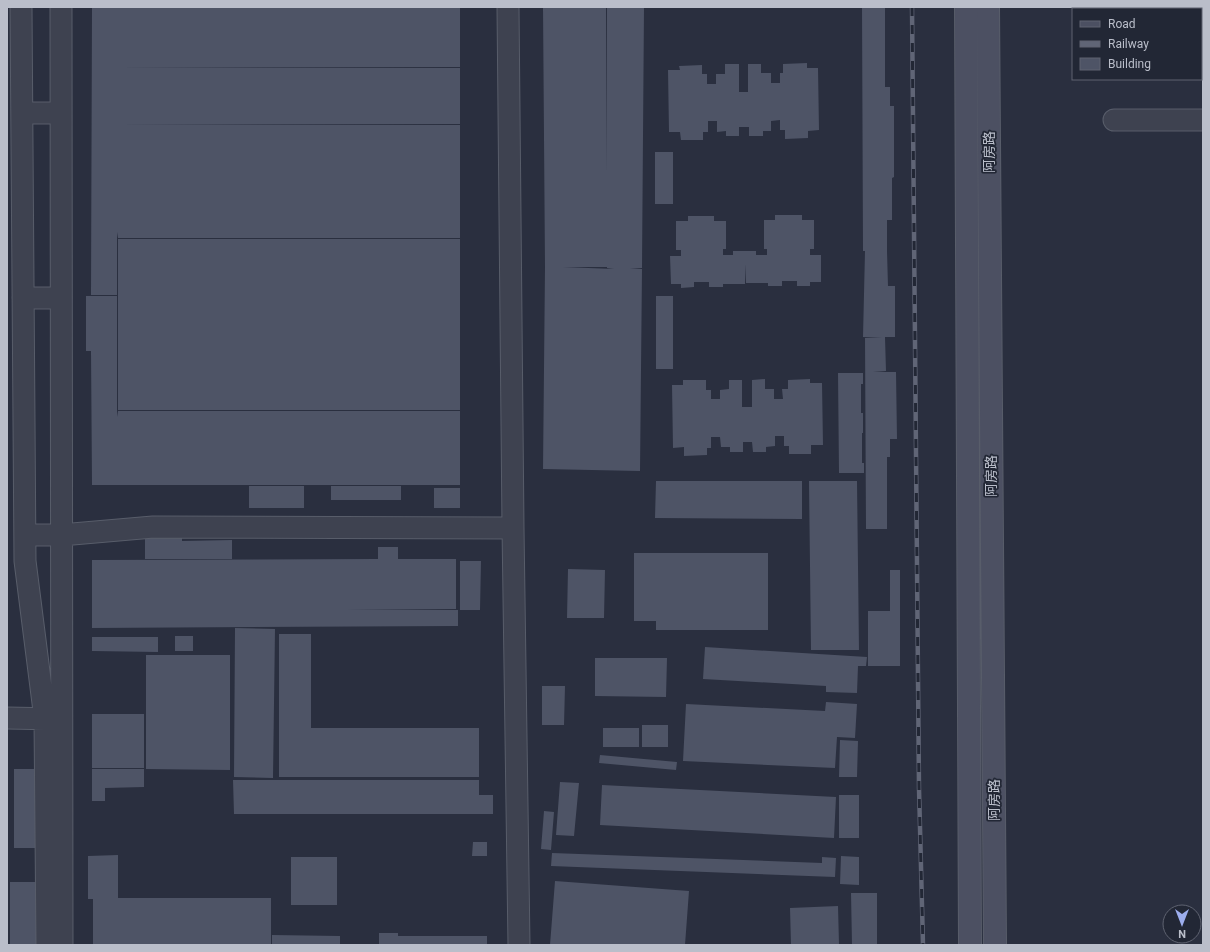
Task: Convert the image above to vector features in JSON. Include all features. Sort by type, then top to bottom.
[{"type":"main road","name":"阿房路","points":[[966,7],[970,945]]},
{"type":"main road","name":"阿房路","points":[[988,7],[995,945]]},
{"type":"street","points":[[21,7],[25,561],[53,719],[62,945]]},
{"type":"street","points":[[47,945],[53,719],[61,535],[61,7]]},
{"type":"street","points":[[508,7],[519,945]]},
{"type":"street","points":[[22,113],[61,113]]},
{"type":"street","points":[[1114,120],[1203,120]]},
{"type":"street","points":[[23,298],[61,298]]},
{"type":"street","points":[[25,535],[61,535],[154,527],[513,528]]},
{"type":"street","points":[[7,718],[53,719]]},
{"type":"building","points":[[92,7],[460,7],[460,67],[117,67],[460,68],[460,124],[117,124],[460,125],[460,238],[118,238],[117,232],[117,295],[91,295]]},
{"type":"building","points":[[543,7],[606,7],[607,174],[607,7],[644,7],[642,268],[630,268],[642,269],[640,471],[543,469],[545,267]],"holes":[[[563,267],[607,267],[614,269]]]},
{"type":"building","points":[[862,7],[885,7],[885,87],[890,87],[890,106],[894,106],[894,177],[892,178],[892,220],[887,220],[887,251],[888,286],[895,286],[895,337],[885,337],[886,371],[873,372],[896,372],[897,439],[890,439],[890,457],[887,457],[887,529],[866,529],[865,338],[882,338],[863,337],[865,251],[863,251]]},
{"type":"building","points":[[807,63],[807,68],[818,68],[819,130],[808,131],[808,138],[785,139],[785,130],[780,130],[780,120],[771,121],[771,131],[763,131],[763,136],[749,136],[749,127],[739,127],[739,136],[726,136],[726,131],[717,132],[717,121],[708,121],[708,132],[703,132],[703,140],[681,140],[680,132],[669,132],[668,70],[680,70],[679,66],[702,65],[702,74],[707,74],[707,84],[716,84],[716,74],[725,74],[725,64],[739,64],[739,92],[748,92],[748,64],[761,64],[761,73],[771,73],[771,83],[780,83],[780,73],[783,73],[783,64]]},
{"type":"building","points":[[655,152],[673,152],[673,204],[655,204]]},
{"type":"building","points":[[775,215],[802,215],[802,220],[814,220],[814,249],[810,249],[810,255],[821,255],[821,282],[810,282],[810,286],[797,286],[797,281],[782,281],[782,286],[768,286],[768,283],[746,283],[745,264],[745,284],[723,284],[723,287],[709,287],[709,282],[694,282],[694,287],[681,288],[681,284],[671,284],[670,256],[681,256],[681,250],[676,250],[676,221],[688,221],[688,216],[714,216],[714,221],[726,221],[726,249],[723,249],[723,255],[733,255],[733,251],[756,251],[756,255],[767,255],[767,249],[764,249],[764,220],[775,220]]},
{"type":"building","points":[[118,239],[460,239],[460,410],[118,410]]},
{"type":"building","points":[[86,296],[117,296],[117,417],[118,411],[460,411],[460,485],[92,485],[91,351],[86,351]]},
{"type":"building","points":[[656,296],[673,296],[673,369],[656,369]]},
{"type":"building","points":[[838,373],[863,373],[863,384],[861,384],[861,413],[863,413],[862,463],[864,463],[864,473],[839,473]]},
{"type":"building","points":[[765,379],[765,389],[774,389],[774,399],[783,399],[782,389],[788,389],[788,380],[810,379],[810,383],[822,383],[823,445],[811,445],[811,454],[789,454],[789,446],[784,446],[784,436],[775,436],[775,446],[766,447],[766,452],[753,452],[752,442],[743,442],[743,452],[730,452],[730,447],[721,447],[720,437],[711,437],[711,448],[707,448],[707,455],[684,456],[684,447],[673,448],[672,385],[683,385],[683,380],[706,380],[706,390],[711,390],[711,399],[720,399],[720,390],[729,389],[729,380],[742,380],[742,407],[752,407],[752,380]]},
{"type":"building","points":[[656,481],[802,481],[802,519],[655,518]]},
{"type":"building","points":[[809,481],[857,481],[859,650],[811,650]]},
{"type":"building","points":[[249,486],[304,486],[304,508],[249,508]]},
{"type":"building","points":[[331,486],[401,486],[401,500],[331,500]]},
{"type":"building","points":[[434,488],[460,488],[460,508],[434,508]]},
{"type":"building","points":[[182,533],[182,541],[232,540],[232,559],[145,559],[145,534]]},
{"type":"building","points":[[378,547],[398,547],[398,559],[456,559],[456,609],[348,610],[458,610],[458,626],[92,628],[92,560],[378,559]]},
{"type":"building","points":[[634,553],[768,553],[768,630],[656,630],[656,621],[634,621]]},
{"type":"building","points":[[460,561],[481,561],[480,610],[460,610]]},
{"type":"building","points":[[568,569],[605,570],[604,618],[567,618]]},
{"type":"building","points":[[890,570],[900,570],[900,666],[868,666],[868,611],[890,611]]},
{"type":"building","points":[[235,628],[275,629],[273,778],[234,777]]},
{"type":"building","points":[[279,634],[311,634],[311,728],[479,728],[479,777],[279,777]]},
{"type":"building","points":[[175,636],[193,636],[193,651],[175,651]]},
{"type":"building","points":[[92,637],[158,637],[158,652],[92,651]]},
{"type":"building","points":[[705,647],[867,657],[866,666],[858,666],[857,693],[826,692],[826,686],[703,679]]},
{"type":"building","points":[[146,655],[230,655],[230,770],[146,769]]},
{"type":"building","points":[[595,658],[667,658],[666,697],[595,696]]},
{"type":"building","points":[[542,686],[565,686],[564,725],[542,725]]},
{"type":"building","points":[[826,702],[857,704],[855,738],[837,737],[835,768],[683,761],[686,704],[825,711]]},
{"type":"building","points":[[92,714],[144,714],[144,768],[92,768]]},
{"type":"building","points":[[642,725],[668,725],[668,747],[642,747]]},
{"type":"building","points":[[603,728],[639,728],[639,747],[603,747]]},
{"type":"building","points":[[840,740],[858,741],[857,777],[839,777]]},
{"type":"building","points":[[600,755],[677,762],[676,770],[599,763]]},
{"type":"building","points":[[14,769],[42,769],[42,848],[14,848]]},
{"type":"building","points":[[92,769],[144,769],[144,787],[105,788],[105,801],[92,801]]},
{"type":"building","points":[[233,780],[479,780],[479,795],[493,795],[493,814],[234,814]]},
{"type":"building","points":[[560,782],[579,783],[574,836],[556,835]]},
{"type":"building","points":[[602,785],[836,797],[834,838],[600,825]]},
{"type":"building","points":[[839,795],[859,795],[859,838],[839,838]]},
{"type":"building","points":[[544,811],[554,812],[551,850],[541,849]]},
{"type":"building","points":[[473,842],[487,842],[487,856],[472,856]]},
{"type":"building","points":[[552,853],[822,863],[822,857],[836,858],[835,877],[551,866]]},
{"type":"building","points":[[118,855],[118,898],[271,898],[271,945],[93,945],[93,899],[88,899],[88,856]]},
{"type":"building","points":[[841,856],[859,857],[859,885],[840,884]]},
{"type":"building","points":[[291,857],[337,857],[337,905],[291,905]]},
{"type":"building","points":[[555,881],[689,891],[685,945],[550,945]]},
{"type":"building","points":[[10,882],[36,882],[36,945],[10,945]]},
{"type":"building","points":[[851,893],[877,893],[877,945],[852,945]]},
{"type":"building","points":[[838,906],[839,944],[791,945],[790,908]]},
{"type":"building","points":[[379,933],[398,933],[398,936],[487,936],[487,945],[379,945]]},
{"type":"building","points":[[272,935],[340,936],[340,945],[272,945]]},
{"type":"railway","points":[[912,7],[919,788],[923,945]]}]
